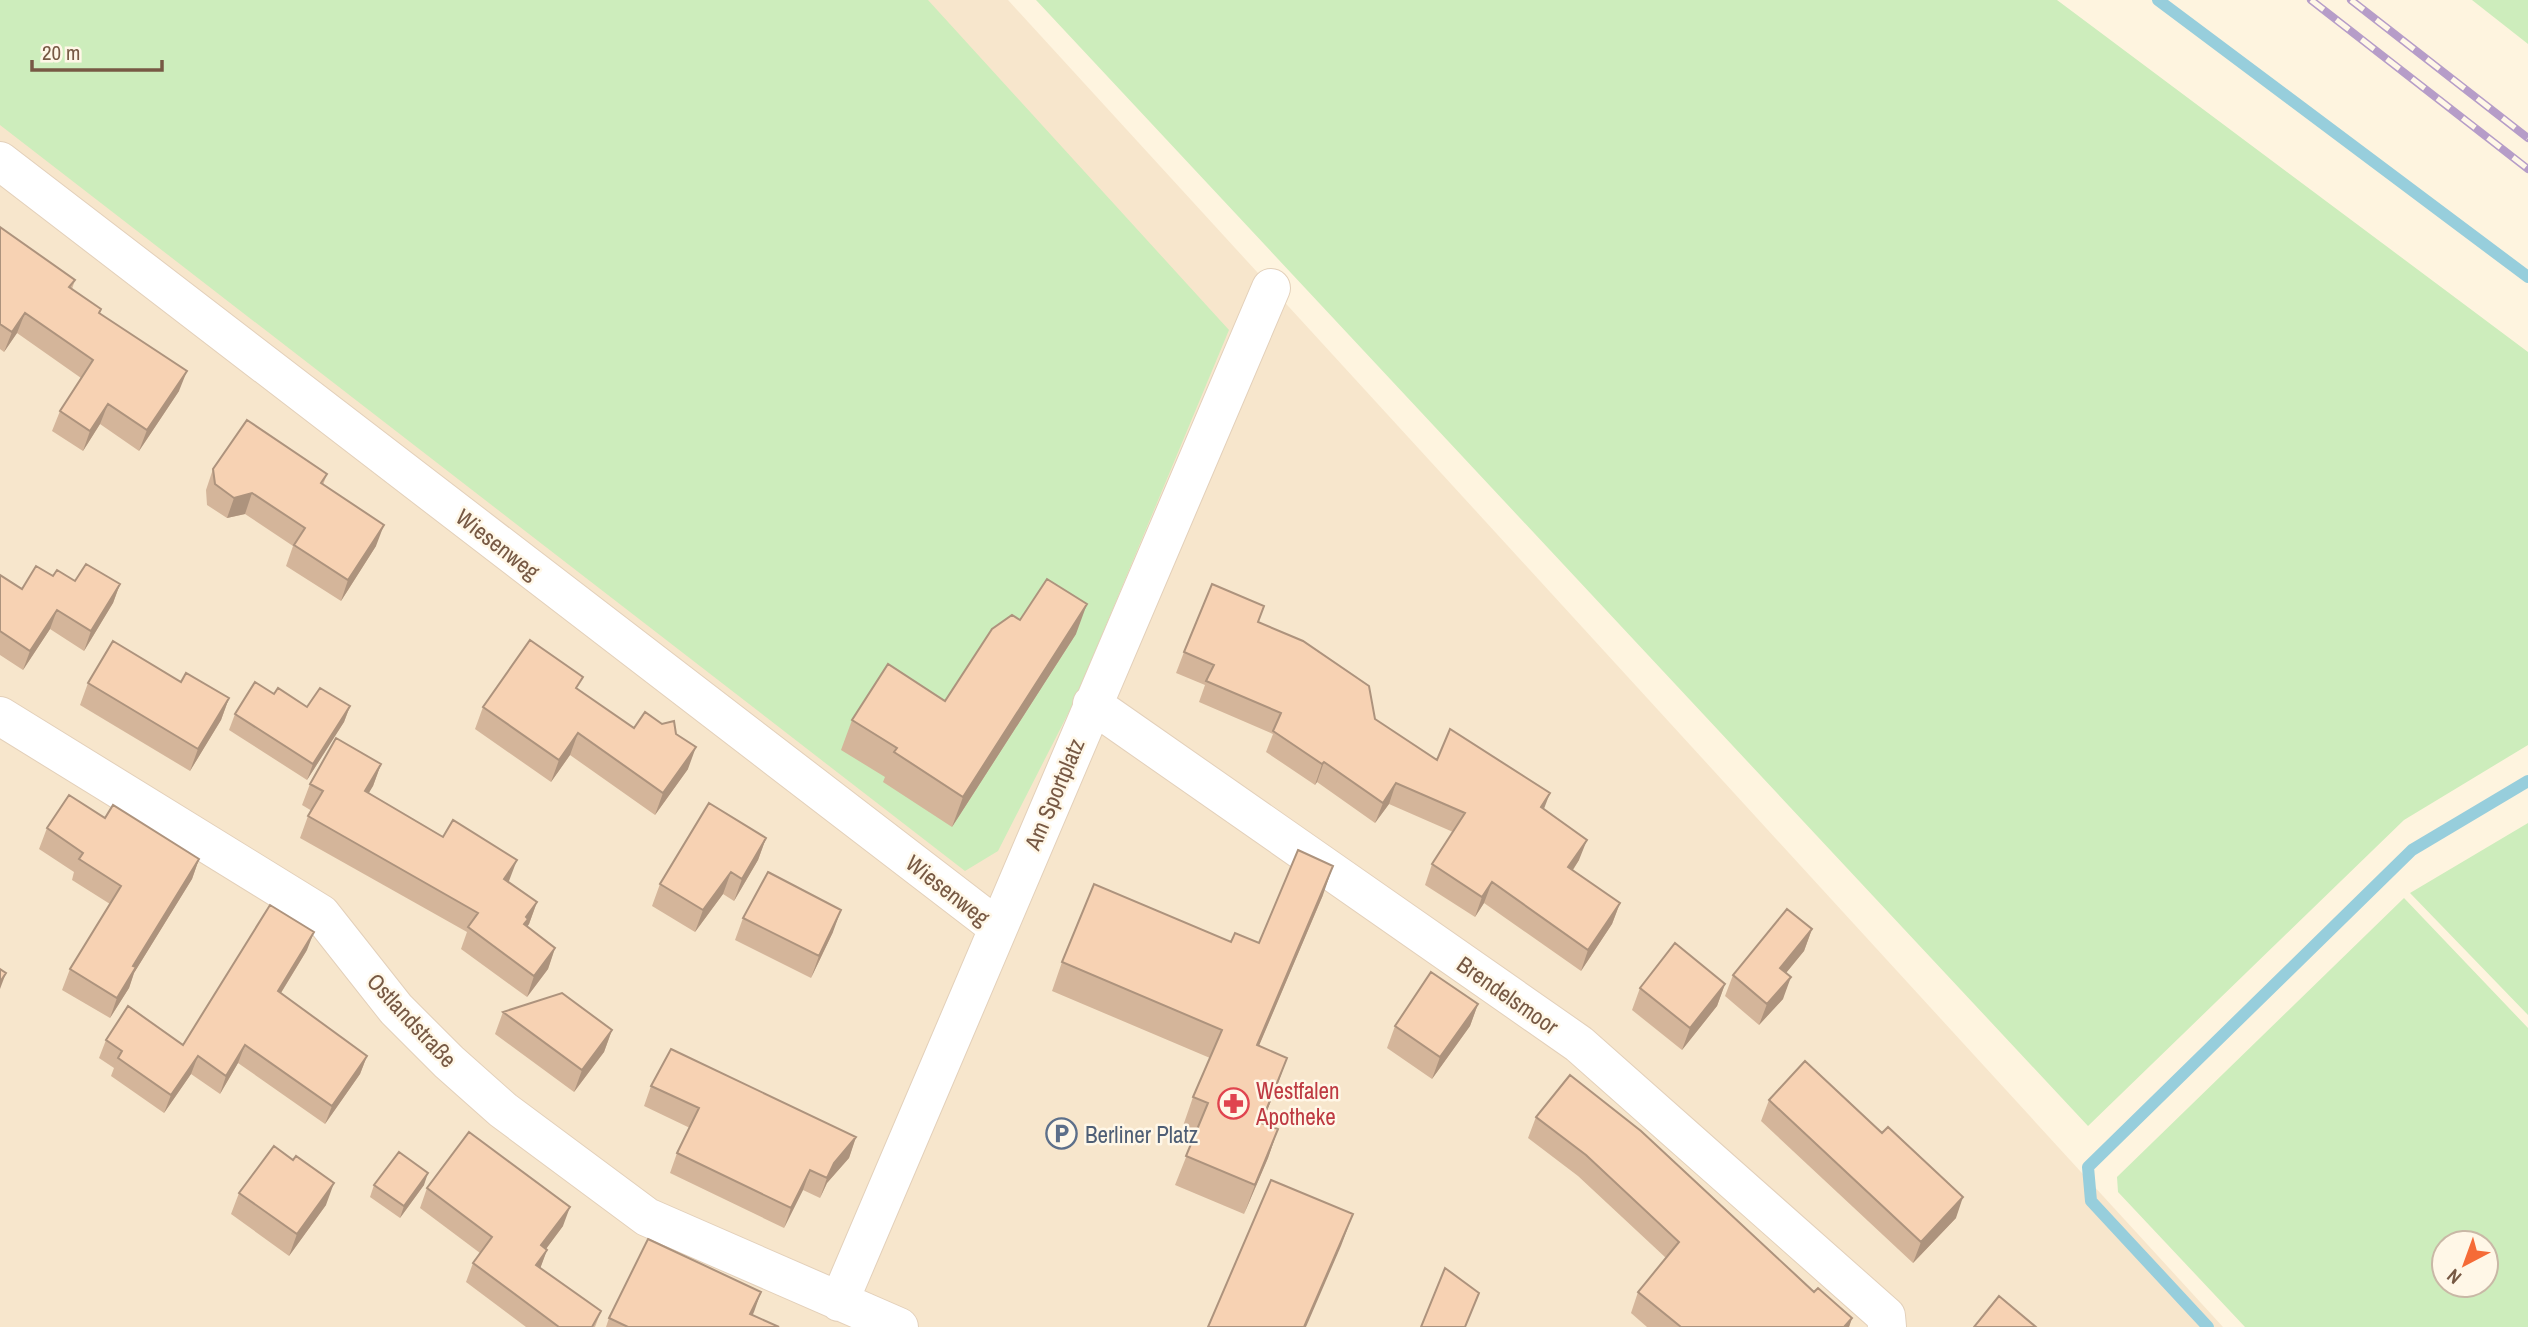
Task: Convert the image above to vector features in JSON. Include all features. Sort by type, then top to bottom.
[{"type":"street","name":"Wiesenweg","points":[[0,161],[997,927]]},
{"type":"street","name":"Am Sportplatz","points":[[839,1302],[1271,288]]},
{"type":"street","name":"Brendelsmoor","points":[[1092,705],[1579,1044],[1886,1316],[1887,1327]]},
{"type":"street","name":"Ostlandstraße","points":[[0,716],[321,914],[396,1009],[449,1062],[503,1110],[647,1217],[839,1302]]},
{"type":"street","points":[[839,1302],[899,1327]]},
{"type":"shaded area","points":[[0,0],[1008,0],[2223,1327],[0,1327]]},
{"type":"green space","points":[[0,0],[928,0],[1229,330],[1074,702],[998,851],[965,871],[0,125]]},
{"type":"green space","points":[[1036,0],[2057,0],[2528,352],[2528,745],[2404,820],[2088,1126]]},
{"type":"green space","points":[[2472,0],[2528,0],[2528,44]]},
{"type":"green space","points":[[2528,823],[2528,1015],[2410,893]]},
{"type":"green space","points":[[2404,898],[2528,1028],[2528,1327],[2245,1327],[2118,1192],[2117,1177]]},
{"type":"building","points":[[0,227],[75,280],[69,287],[101,309],[99,313],[187,371],[147,430],[108,404],[90,431],[60,411],[93,360],[25,313],[12,332],[0,324]]},
{"type":"building","points":[[247,420],[327,474],[321,483],[384,525],[348,580],[294,545],[305,528],[252,493],[234,498],[215,484],[213,469]]},
{"type":"building","points":[[86,564],[120,584],[91,631],[57,610],[30,651],[0,631],[0,575],[22,589],[36,566],[53,576],[57,570],[75,581]]},
{"type":"building","points":[[1047,579],[1087,604],[963,797],[894,752],[897,748],[852,720],[888,664],[945,701],[992,629],[1012,615],[1020,620]]},
{"type":"building","points":[[1212,584],[1264,606],[1258,622],[1303,641],[1369,686],[1375,719],[1437,760],[1450,729],[1550,793],[1541,807],[1587,840],[1568,867],[1620,903],[1588,950],[1492,882],[1482,897],[1432,864],[1465,813],[1396,783],[1383,803],[1273,731],[1281,713],[1206,681],[1214,665],[1184,652]]},
{"type":"building","points":[[530,640],[583,677],[576,688],[634,728],[645,712],[662,724],[674,721],[676,734],[696,747],[663,793],[578,733],[559,760],[483,707]]},
{"type":"building","points":[[113,641],[181,682],[186,673],[229,698],[198,749],[88,683]]},
{"type":"building","points":[[255,682],[274,694],[278,688],[307,707],[320,688],[350,706],[313,764],[235,714]]},
{"type":"building","points":[[336,738],[381,764],[365,791],[443,837],[453,820],[517,860],[504,879],[537,902],[524,924],[555,948],[534,976],[468,927],[478,913],[308,816],[323,791],[310,784]]},
{"type":"building","points":[[69,795],[105,818],[113,805],[199,859],[133,966],[136,967],[117,998],[70,969],[121,886],[79,859],[83,853],[47,828]]},
{"type":"building","points":[[709,803],[766,838],[742,879],[731,872],[703,910],[660,884]]},
{"type":"building","points":[[1298,850],[1333,866],[1257,1045],[1287,1058],[1261,1123],[1278,1129],[1255,1185],[1186,1156],[1208,1103],[1193,1097],[1222,1030],[1062,962],[1094,884],[1231,942],[1235,933],[1259,943]]},
{"type":"building","points":[[768,872],[841,910],[819,956],[743,918]]},
{"type":"building","points":[[270,905],[314,932],[278,991],[367,1056],[332,1106],[245,1045],[226,1076],[198,1056],[171,1095],[118,1058],[122,1051],[106,1040],[128,1006],[183,1045]]},
{"type":"building","points":[[1787,909],[1812,929],[1780,968],[1791,977],[1767,1004],[1733,975]]},
{"type":"building","points":[[1675,943],[1725,984],[1690,1028],[1640,988]]},
{"type":"building","points":[[0,969],[6,973],[0,982]]},
{"type":"building","points":[[1431,972],[1478,1004],[1440,1057],[1395,1026]]},
{"type":"building","points":[[562,993],[612,1030],[582,1070],[503,1012]]},
{"type":"building","points":[[671,1049],[856,1137],[834,1163],[827,1178],[810,1170],[791,1208],[677,1153],[699,1108],[651,1086]]},
{"type":"building","points":[[1805,1061],[1882,1133],[1888,1127],[1963,1197],[1921,1242],[1769,1100]]},
{"type":"building","points":[[1570,1075],[1641,1131],[1814,1292],[1818,1288],[1852,1318],[1844,1327],[1681,1327],[1638,1292],[1679,1242],[1586,1155],[1536,1117]]},
{"type":"building","points":[[469,1132],[570,1207],[541,1245],[547,1250],[536,1265],[601,1311],[592,1327],[559,1327],[473,1263],[492,1237],[427,1188]]},
{"type":"building","points":[[274,1146],[293,1160],[296,1156],[334,1183],[297,1234],[239,1193]]},
{"type":"building","points":[[399,1152],[428,1173],[404,1206],[374,1185]]},
{"type":"building","points":[[1271,1180],[1353,1214],[1304,1327],[1208,1327]]},
{"type":"building","points":[[648,1239],[761,1292],[750,1314],[779,1327],[628,1327],[609,1318]]},
{"type":"building","points":[[1445,1268],[1479,1293],[1465,1327],[1421,1327]]},
{"type":"building","points":[[1999,1296],[2036,1327],[1974,1327]]},
{"type":"waterway","points":[[2158,0],[2528,277]]},
{"type":"waterway","points":[[2208,1327],[2091,1201],[2088,1167],[2412,850],[2528,781]]},
{"type":"railway","points":[[2311,0],[2528,169]]},
{"type":"railway","points":[[2351,0],[2528,138]]},
{"type":"place","name":"Westfalen Apotheke","points":[[1233,1103]]},
{"type":"place","name":"Berliner Platz","points":[[1062,1134]]}]
